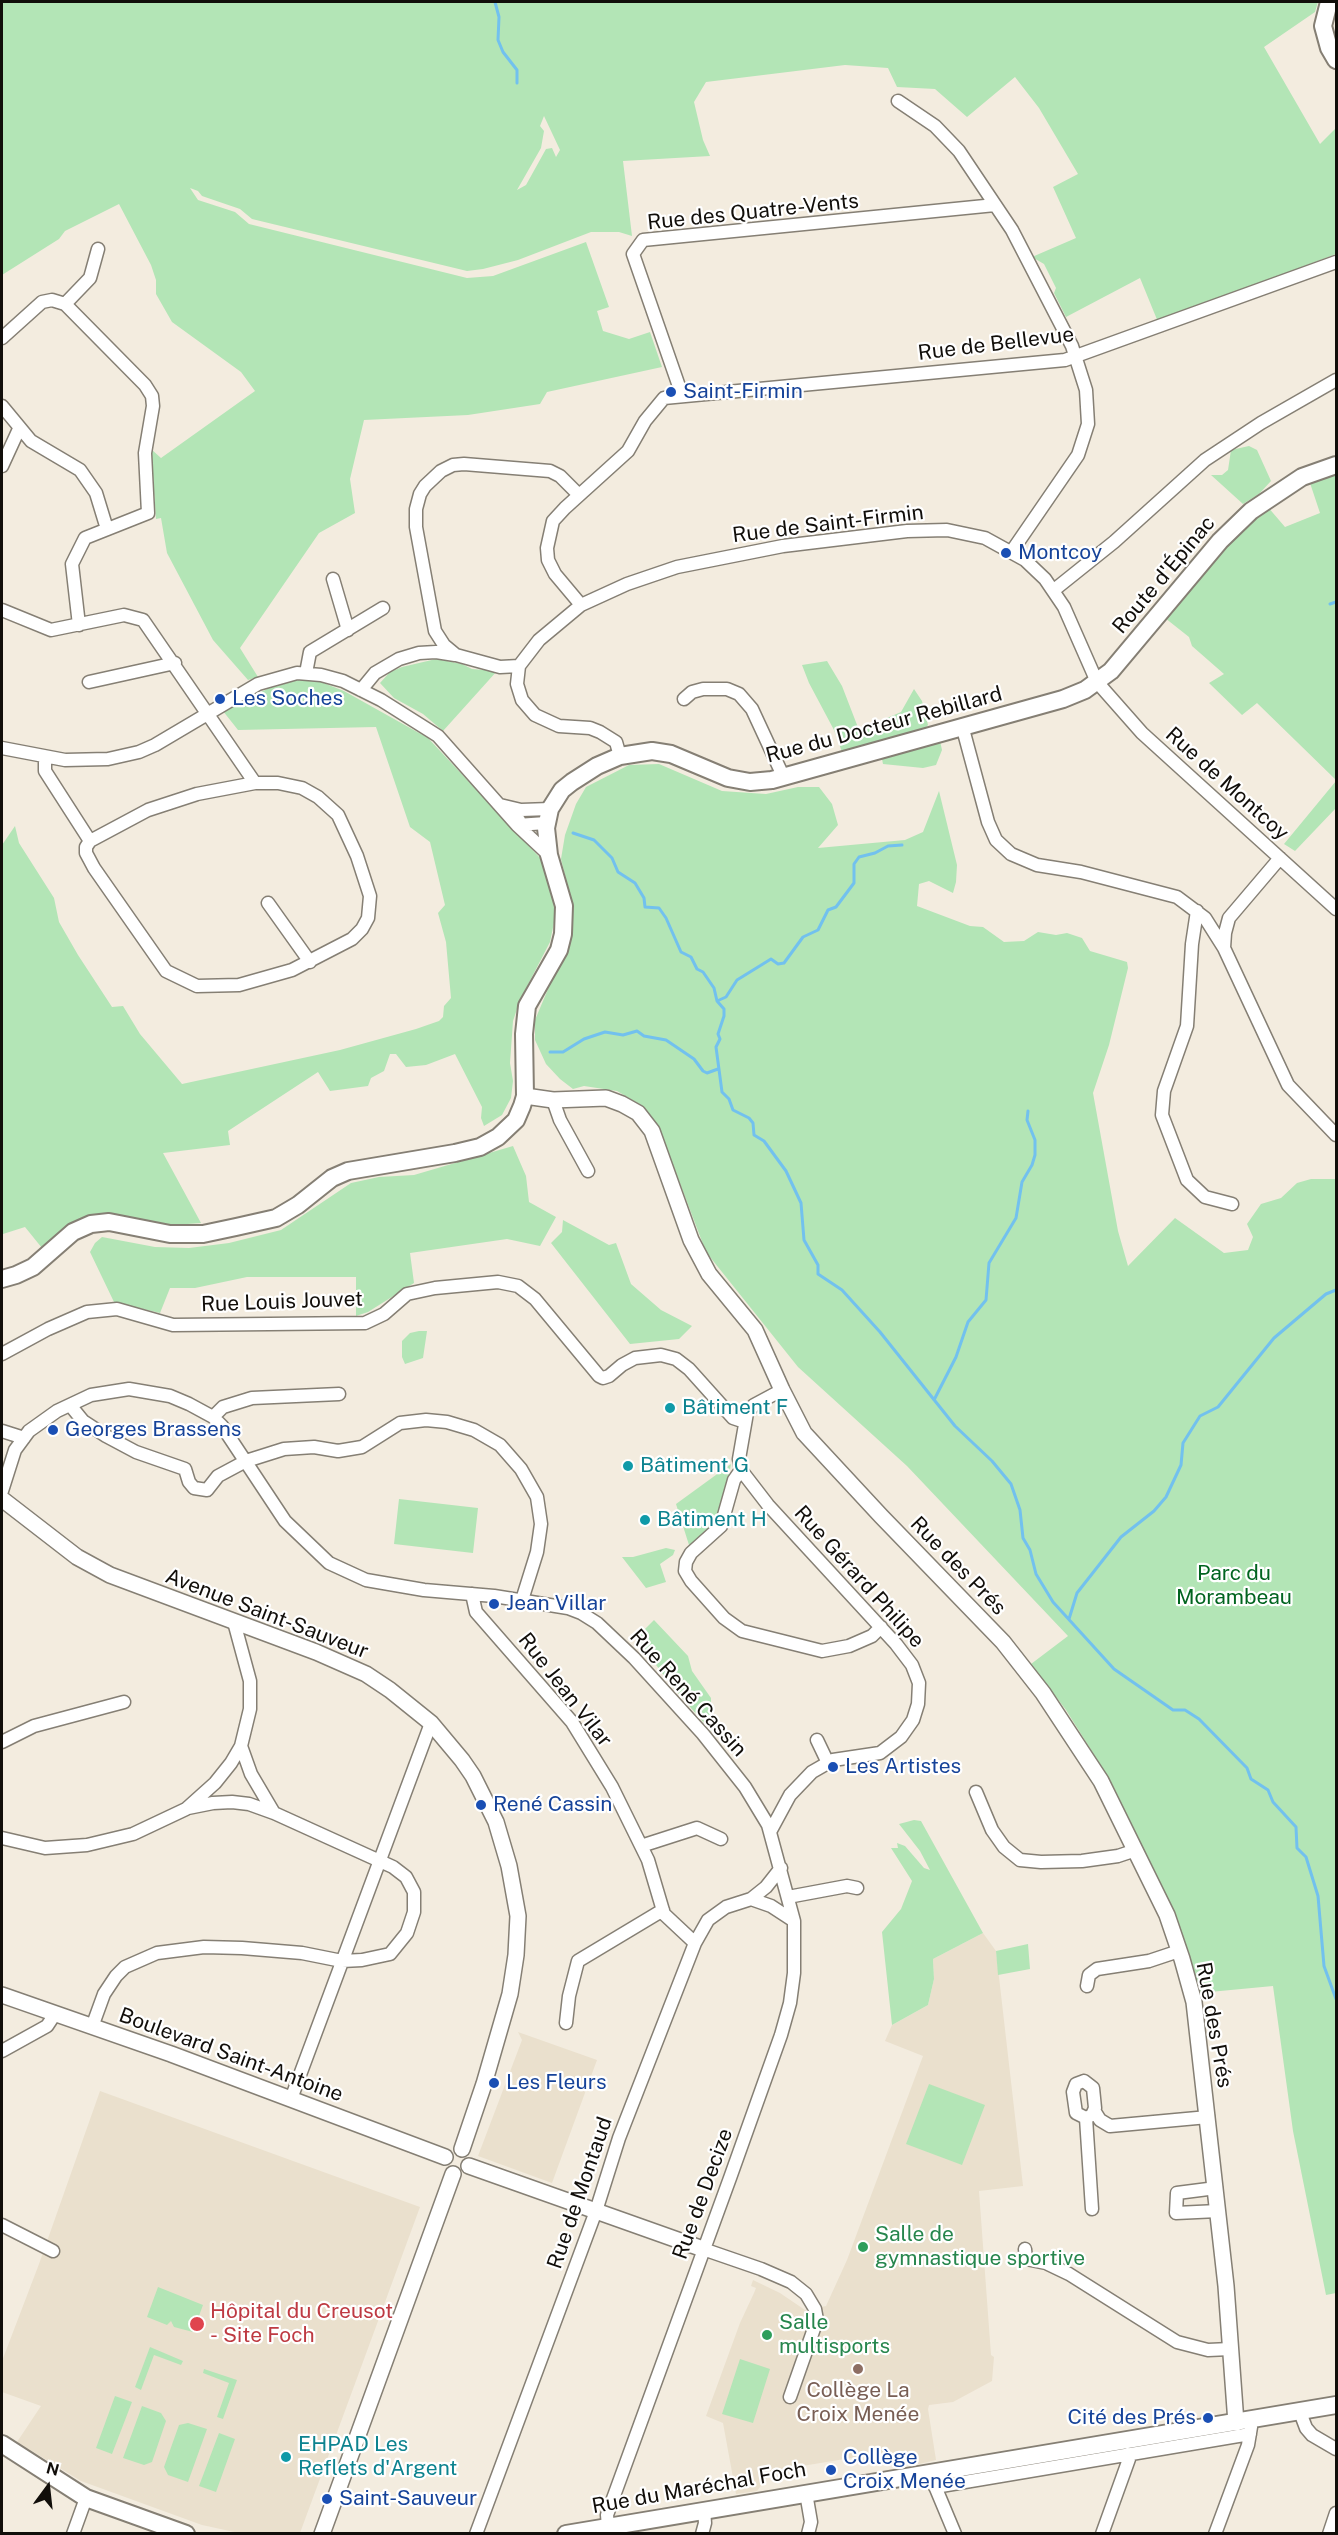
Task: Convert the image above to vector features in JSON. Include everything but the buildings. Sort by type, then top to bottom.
[{"type":"main road","points":[[1329,2],[1323,26],[1324,37],[1336,60]]},
{"type":"main road","name":"Route d'Épinac","points":[[1024,711],[1063,699],[1098,682],[1134,645],[1220,541],[1251,511],[1302,477],[1336,465]]},
{"type":"main road","name":"Rue du Docteur Rebillard","points":[[548,816],[562,790],[597,766],[620,756],[643,751],[661,752],[728,778],[750,782],[784,778],[1024,711]]},
{"type":"main road","points":[[2,1279],[33,1267],[73,1232],[91,1224],[109,1222],[170,1234],[203,1234],[276,1218],[298,1205],[332,1178],[348,1171],[480,1147],[498,1137],[516,1120],[525,1096],[524,1019],[527,1005],[559,950],[565,921],[564,906],[549,855],[548,816]]},
{"type":"main road","name":"Rue du Maréchal Foch","points":[[566,2534],[806,2493],[933,2480],[1246,2425],[1336,2405]]},
{"type":"main road","points":[[2,2444],[86,2498],[172,2531],[186,2534]]},
{"type":"street","points":[[898,101],[935,126],[959,152],[1012,231],[1077,357],[1086,390],[1088,410],[1084,438],[1071,466],[1012,551]]},
{"type":"street","name":"Rue des Quatre-Vents","points":[[682,395],[633,254],[643,240],[995,205]]},
{"type":"street","points":[[65,304],[90,278],[98,249]]},
{"type":"street","name":"Rue de Bellevue","points":[[581,605],[555,574],[548,560],[547,548],[553,522],[628,451],[645,421],[664,398],[1077,357],[1336,262]]},
{"type":"street","points":[[2,338],[42,302],[52,300],[65,304],[146,385],[152,396],[153,406],[146,453],[148,513],[85,538],[72,564],[79,625]]},
{"type":"street","points":[[1054,590],[1114,542],[1205,460],[1261,423],[1336,380]]},
{"type":"street","points":[[2,405],[19,429],[31,441],[80,470],[96,493],[107,529]]},
{"type":"street","points":[[2,466],[19,429]]},
{"type":"street","points":[[456,655],[444,645],[435,631],[426,588],[416,517],[420,494],[424,486],[441,471],[453,465],[464,464],[550,471],[560,476],[579,495]]},
{"type":"street","name":"Rue de Saint-Firmin","points":[[519,666],[539,640],[581,605],[627,584],[687,564],[831,539],[907,531],[947,530],[985,538],[1012,551],[1035,568],[1054,590],[1098,682]]},
{"type":"street","points":[[333,579],[348,630]]},
{"type":"street","points":[[306,673],[310,652],[383,608]]},
{"type":"street","points":[[2,610],[51,630],[124,615],[143,620],[175,663],[255,783]]},
{"type":"street","points":[[361,690],[375,673],[399,658],[419,653],[456,655],[500,667],[519,666],[518,684],[522,700],[535,715],[559,726],[590,728],[600,732],[616,742],[620,756]]},
{"type":"street","points":[[89,682],[175,663]]},
{"type":"street","points":[[2,748],[65,760],[108,759],[140,752],[258,684],[278,677],[306,673],[343,681],[408,716],[438,736],[517,825],[549,855]]},
{"type":"street","name":"Rue de Montcoy","points":[[1098,682],[1142,733],[1336,909]]},
{"type":"street","points":[[684,699],[692,692],[703,689],[726,689],[739,694],[752,709],[784,778]]},
{"type":"street","points":[[963,729],[988,822],[996,840],[1011,854],[1037,865],[1081,872],[1166,893],[1197,910],[1205,918],[1224,948],[1288,1085],[1336,1135]]},
{"type":"street","points":[[45,757],[45,771],[90,841]]},
{"type":"street","points":[[255,783],[278,783],[302,788],[329,806],[338,815],[357,856],[370,896],[368,918],[362,929],[352,939],[292,970],[239,984],[197,986],[181,981],[166,972],[94,868],[86,853],[86,847],[90,841],[148,810],[197,794],[255,783]]},
{"type":"street","points":[[500,805],[548,816]]},
{"type":"street","points":[[517,825],[521,810]]},
{"type":"street","points":[[517,825],[548,816]]},
{"type":"street","points":[[1224,948],[1226,926],[1236,908],[1281,858]]},
{"type":"street","points":[[268,903],[310,962]]},
{"type":"street","points":[[1197,910],[1192,944],[1187,1026],[1164,1091],[1162,1115],[1187,1180],[1204,1197],[1232,1204]]},
{"type":"street","name":"Rue des Prés","points":[[525,1096],[553,1100],[606,1098],[638,1113],[656,1142],[691,1240],[709,1274],[756,1330],[804,1433],[880,1516],[1003,1642],[1043,1693],[1101,1781],[1167,1915],[1194,2002],[1216,2188],[1230,2349],[1246,2425]]},
{"type":"street","points":[[553,1100],[560,1120],[588,1171]]},
{"type":"street","name":"Rue Louis Jouvet","points":[[2,1354],[48,1329],[87,1312],[117,1309],[173,1325],[365,1323],[384,1314],[407,1294],[435,1288],[498,1282],[518,1286],[535,1299],[598,1376],[603,1378],[609,1376],[635,1358],[661,1355],[676,1359],[690,1369],[733,1418],[745,1422]]},
{"type":"street","name":"Rue René Cassin","points":[[2,1491],[15,1450],[29,1431],[70,1405],[91,1395],[129,1389],[170,1396],[213,1417],[246,1461],[285,1521],[329,1563],[366,1580],[424,1590],[522,1600],[568,1608],[597,1623],[634,1658],[704,1734],[745,1787],[770,1832],[781,1868]]},
{"type":"street","points":[[782,1390],[754,1405],[747,1413],[739,1459],[741,1470],[734,1480],[721,1526],[691,1553],[686,1562],[686,1571],[691,1581],[724,1618],[742,1631],[822,1651],[849,1646],[872,1636],[881,1627]]},
{"type":"street","points":[[213,1417],[224,1407],[252,1398],[339,1394]]},
{"type":"street","points":[[70,1405],[83,1421],[106,1436],[136,1452],[185,1469],[189,1482],[194,1488],[207,1490],[218,1476],[246,1461],[284,1449],[314,1447],[338,1451],[362,1447],[399,1423],[426,1420],[474,1430],[500,1445],[521,1469],[537,1497],[541,1524],[537,1552],[522,1600]]},
{"type":"street","points":[[2,1431],[24,1438]]},
{"type":"street","name":"Rue Gérard Philipe","points":[[741,1470],[768,1505],[881,1627],[912,1665],[919,1683],[918,1704],[913,1720],[901,1737],[880,1753],[828,1763],[812,1772],[790,1795],[770,1832]]},
{"type":"street","name":"Avenue Saint-Sauveur","points":[[2,1499],[76,1557],[102,1570],[150,1591],[316,1652],[366,1674],[431,1723],[446,1739],[473,1776],[496,1822],[509,1866],[518,1916],[516,1955],[510,1994],[462,2149]]},
{"type":"street","name":"Rue Jean Vilar","points":[[472,1594],[476,1612],[572,1722],[612,1787],[648,1860],[663,1910],[695,1943]]},
{"type":"street","points":[[186,1809],[215,1783],[241,1746],[250,1709],[250,1681],[234,1622]]},
{"type":"street","points":[[2,1742],[34,1726],[124,1702]]},
{"type":"street","points":[[291,2099],[431,1723]]},
{"type":"street","points":[[817,1740],[828,1763]]},
{"type":"street","points":[[241,1746],[251,1774],[274,1814]]},
{"type":"street","points":[[976,1792],[992,1830],[1004,1847],[1020,1860],[1082,1861],[1118,1856],[1136,1850]]},
{"type":"street","points":[[2,1838],[45,1848],[87,1845],[133,1834],[186,1809],[213,1803],[249,1804],[397,1869],[406,1877],[414,1892],[414,1912],[407,1933],[390,1954],[376,1959],[342,1960],[302,1953],[242,1948],[204,1947],[157,1953],[125,1968],[116,1976],[104,1994],[92,2027]]},
{"type":"street","points":[[641,1846],[697,1827],[721,1839]]},
{"type":"street","name":"Rue de Decize","points":[[599,2530],[607,2515],[781,2035],[790,2002],[794,1973],[794,1921],[781,1868]]},
{"type":"street","name":"Rue de Montaud","points":[[476,2534],[596,2211],[619,2138],[695,1943],[708,1920],[726,1906],[751,1899],[766,1887],[781,1868]]},
{"type":"street","points":[[788,1897],[847,1886],[857,1888]]},
{"type":"street","points":[[751,1899],[771,1906],[794,1921]]},
{"type":"street","points":[[566,2023],[569,1996],[578,1961],[663,1910]]},
{"type":"street","points":[[1087,1986],[1089,1975],[1097,1969],[1149,1961],[1179,1951]]},
{"type":"street","name":"Boulevard Saint-Antoine","points":[[2,1995],[445,2157]]},
{"type":"street","points":[[2,2051],[47,2026],[55,2014]]},
{"type":"street","points":[[1092,2209],[1090,2115],[1110,2126],[1208,2117]]},
{"type":"street","points":[[453,2149],[462,2149],[469,2156],[470,2166],[461,2174],[453,2174],[445,2168],[445,2157],[453,2149]]},
{"type":"street","points":[[470,2166],[761,2269],[792,2283],[806,2294],[815,2309],[817,2320],[790,2397]]},
{"type":"street","points":[[322,2534],[453,2174]]},
{"type":"street","points":[[1216,2188],[1177,2193],[1176,2213],[1218,2211]]},
{"type":"street","points":[[2,2225],[53,2251]]},
{"type":"street","points":[[1025,2249],[1026,2259],[1046,2263],[1069,2274],[1177,2342],[1208,2350],[1230,2349]]},
{"type":"street","points":[[1300,2412],[1306,2428],[1312,2435],[1336,2449]]},
{"type":"street","points":[[955,2534],[933,2480],[1128,2454],[1246,2425],[1215,2534]]},
{"type":"street","points":[[1102,2534],[1129,2459],[1128,2454]]},
{"type":"street","points":[[806,2493],[811,2522],[808,2534]]},
{"type":"street","points":[[73,2534],[86,2498]]},
{"type":"street","points":[[702,2534],[705,2523],[704,2510]]},
{"type":"street","points":[[1329,2534],[1336,2513]]},
{"type":"shaded area","points":[[983,1933],[996,1951],[1023,2186],[979,2191],[991,2355],[994,2357],[992,2381],[953,2402],[929,2405],[936,2460],[915,2465],[881,2453],[772,2471],[757,2491],[736,2494],[723,2423],[706,2416],[740,2323],[756,2288],[751,2286],[753,2280],[780,2293],[805,2310],[826,2306],[847,2260],[923,2056],[885,2041],[892,2025],[928,2005],[934,1979],[933,1959]]},
{"type":"shaded area","points":[[518,2032],[597,2060],[552,2183],[478,2156],[522,2040]]},
{"type":"shaded area","name":"Hôpital du Creusot - Site Foch","points":[[100,2091],[420,2207],[300,2533],[239,2533],[202,2525],[81,2481],[17,2442],[41,2406],[2,2392],[2,2361]]},
{"type":"green space","points":[[2,2],[1318,2],[1315,12],[1264,47],[1320,144],[1336,128],[1336,254],[1158,322],[1140,278],[1066,317],[1054,293],[1056,288],[1044,264],[1032,257],[1076,238],[1053,187],[1078,174],[1039,108],[1015,77],[967,117],[935,89],[897,87],[888,68],[845,65],[706,82],[694,102],[703,140],[710,156],[623,161],[632,236],[619,232],[591,232],[518,260],[483,269],[467,271],[252,219],[240,209],[202,196],[198,191],[190,188],[198,200],[235,212],[249,224],[467,278],[493,276],[586,242],[609,307],[597,311],[603,331],[629,339],[650,332],[662,367],[547,392],[540,404],[468,415],[364,420],[350,479],[355,513],[319,533],[240,648],[258,677],[248,680],[213,640],[167,553],[161,518],[156,519],[151,449],[161,458],[255,391],[241,372],[172,322],[156,294],[156,280],[151,265],[119,204],[65,231],[59,239],[2,275]],"holes":[[[544,116],[560,150],[556,157],[552,148],[546,149],[526,185],[517,190],[541,148],[544,131],[540,126]]]},
{"type":"green space","points":[[1249,446],[1257,450],[1271,481],[1259,494],[1243,504],[1211,475],[1222,475],[1228,470],[1231,450]]},
{"type":"green space","points":[[1336,472],[1336,780],[1257,703],[1242,715],[1209,683],[1224,674],[1192,646],[1189,637],[1165,618],[1222,552],[1267,506],[1285,527],[1320,513],[1310,483]]},
{"type":"green space","points":[[436,659],[462,664],[472,669],[497,671],[443,731],[423,714],[394,698],[380,683],[390,672]]},
{"type":"green space","points":[[827,661],[842,686],[859,730],[901,712],[914,689],[922,701],[928,725],[922,732],[842,752],[834,730],[802,665]]},
{"type":"green space","points":[[298,680],[321,682],[344,691],[428,738],[543,861],[552,887],[555,918],[550,942],[520,1000],[513,1021],[510,1063],[513,1081],[511,1098],[502,1115],[484,1126],[481,1118],[482,1107],[455,1054],[426,1065],[406,1067],[396,1054],[390,1054],[384,1071],[371,1078],[368,1086],[330,1091],[318,1072],[228,1131],[230,1145],[163,1153],[201,1223],[174,1225],[101,1214],[74,1221],[42,1248],[25,1227],[3,1234],[2,845],[15,826],[19,843],[54,898],[59,922],[78,955],[112,1007],[123,1006],[140,1034],[182,1084],[340,1050],[416,1029],[439,1021],[443,1017],[444,1006],[451,998],[446,942],[438,913],[445,905],[430,842],[410,827],[376,727],[238,730],[223,711],[267,689]]},
{"type":"green space","points":[[940,741],[942,750],[936,765],[923,768],[883,764],[882,759]]},
{"type":"green space","name":"Parc du Morambeau","points":[[659,764],[722,791],[766,794],[798,787],[819,787],[832,804],[838,825],[818,848],[905,840],[923,832],[939,791],[957,865],[956,882],[953,893],[929,881],[919,884],[917,906],[970,926],[983,927],[1004,942],[1024,941],[1038,932],[1056,935],[1067,933],[1082,938],[1090,951],[1127,962],[1128,968],[1109,1045],[1093,1093],[1118,1231],[1128,1266],[1175,1218],[1224,1253],[1248,1250],[1253,1237],[1247,1224],[1261,1204],[1281,1198],[1297,1183],[1311,1179],[1336,1179],[1336,2293],[1326,2295],[1293,2131],[1273,1986],[1199,1993],[1169,1901],[1111,1782],[1066,1710],[1031,1664],[1068,1636],[907,1466],[798,1367],[706,1252],[662,1136],[641,1105],[617,1091],[584,1086],[573,1089],[546,1064],[535,1040],[535,1020],[572,932],[573,908],[561,859],[565,835],[576,804],[586,787],[629,765]]},
{"type":"green space","points":[[1336,781],[1336,808],[1295,851],[1284,844]]},
{"type":"green space","points":[[513,1146],[526,1176],[529,1202],[556,1217],[540,1246],[507,1239],[410,1253],[414,1283],[368,1312],[356,1316],[356,1277],[247,1277],[195,1288],[170,1288],[160,1313],[114,1302],[90,1252],[102,1237],[155,1247],[189,1248],[229,1243],[281,1230],[351,1183],[379,1177],[414,1175]]},
{"type":"green space","points":[[563,1220],[609,1245],[616,1243],[631,1284],[661,1310],[692,1326],[679,1339],[630,1344],[551,1243],[562,1232]]},
{"type":"green space","points":[[427,1331],[423,1358],[405,1364],[402,1357],[402,1341],[410,1333]]},
{"type":"green space","points":[[731,1464],[723,1508],[715,1529],[689,1545],[676,1504]]},
{"type":"green space","points":[[399,1499],[478,1508],[473,1553],[394,1544]]},
{"type":"green space","points":[[666,1548],[675,1550],[673,1555],[660,1564],[666,1582],[646,1588],[622,1557],[633,1557]]},
{"type":"green space","points":[[654,1620],[688,1656],[692,1671],[711,1698],[711,1731],[671,1685],[636,1638]]},
{"type":"green space","points":[[914,1820],[921,1821],[983,1933],[933,1959],[934,1979],[928,2005],[892,2025],[882,1932],[901,1909],[912,1881],[891,1848],[898,1848],[897,1843],[905,1846],[924,1868],[930,1870],[920,1851],[899,1824]]},
{"type":"green space","points":[[1028,1944],[1030,1969],[998,1975],[996,1951]]},
{"type":"green space","points":[[929,2084],[985,2105],[962,2165],[906,2144]]},
{"type":"green space","points":[[158,2287],[203,2305],[193,2332],[174,2327],[171,2321],[167,2325],[147,2317]]},
{"type":"green space","points":[[150,2347],[183,2361],[181,2365],[154,2355],[141,2390],[135,2387]]},
{"type":"green space","points":[[740,2359],[770,2369],[753,2423],[722,2414]]},
{"type":"green space","points":[[204,2369],[237,2380],[223,2419],[217,2417],[229,2383],[203,2373]]},
{"type":"green space","points":[[115,2396],[132,2402],[112,2454],[96,2448]]},
{"type":"green space","points":[[142,2406],[161,2413],[166,2421],[152,2462],[144,2465],[123,2458]]},
{"type":"green space","points":[[188,2423],[207,2429],[188,2482],[168,2475],[164,2467],[179,2425]]},
{"type":"green space","points":[[219,2433],[235,2439],[216,2492],[199,2486]]},
{"type":"waterway","points":[[495,2],[499,17],[498,40],[503,52],[517,70],[517,83]]},
{"type":"waterway","points":[[1330,604],[1336,602]]},
{"type":"waterway","points":[[573,833],[594,840],[612,858],[618,872],[635,883],[644,898],[645,907],[659,908],[681,952],[691,957],[697,969],[703,972],[714,988],[717,1001],[724,1009],[718,1034],[720,1039],[716,1047],[722,1092],[729,1099],[733,1110],[749,1118],[753,1123],[754,1135],[764,1141],[786,1171],[801,1203],[804,1240],[818,1265],[818,1274],[842,1290],[880,1332],[955,1426],[992,1461],[1011,1484],[1020,1510],[1023,1538],[1030,1550],[1036,1574],[1053,1602],[1114,1669],[1173,1710],[1185,1710],[1199,1719],[1247,1768],[1251,1779],[1268,1790],[1273,1802],[1296,1827],[1297,1848],[1306,1857],[1318,1896],[1324,1966],[1336,1999]]},
{"type":"waterway","points":[[717,1001],[726,997],[737,980],[771,959],[778,964],[784,963],[803,937],[818,930],[828,910],[836,907],[854,883],[854,864],[859,857],[875,853],[888,846],[902,845]]},
{"type":"waterway","points":[[550,1052],[563,1052],[584,1039],[605,1032],[623,1035],[637,1031],[644,1036],[666,1040],[694,1059],[707,1073],[718,1069]]},
{"type":"waterway","points":[[934,1400],[956,1357],[968,1322],[986,1300],[989,1263],[1016,1218],[1022,1182],[1035,1155],[1035,1140],[1027,1120],[1028,1111]]},
{"type":"waterway","points":[[1069,1619],[1077,1593],[1121,1537],[1154,1511],[1166,1497],[1181,1465],[1183,1443],[1200,1416],[1218,1407],[1274,1338],[1326,1294],[1336,1290]]},
{"type":"place","name":"Saint-Firmin","points":[[671,392]]},
{"type":"place","name":"Montcoy","points":[[1006,553]]},
{"type":"place","name":"Les Soches","points":[[220,699]]},
{"type":"place","name":"Bâtiment F","points":[[670,1408]]},
{"type":"place","name":"Georges Brassens","points":[[53,1430]]},
{"type":"place","name":"Bâtiment G","points":[[628,1466]]},
{"type":"place","name":"Bâtiment H","points":[[645,1520]]},
{"type":"place","name":"Jean Villar","points":[[494,1604]]},
{"type":"place","name":"Les Artistes","points":[[833,1767]]},
{"type":"place","name":"René Cassin","points":[[481,1805]]},
{"type":"place","name":"Les Fleurs","points":[[494,2083]]},
{"type":"place","name":"Salle de gymnastique sportive","points":[[863,2247]]},
{"type":"place","name":"Hôpital du Creusot - Site Foch","points":[[197,2324]]},
{"type":"place","name":"Salle multisports","points":[[767,2335]]},
{"type":"place","name":"Collège La Croix Menée","points":[[858,2369]]},
{"type":"place","name":"Cité des Prés","points":[[1208,2418]]},
{"type":"place","name":"EHPAD Les Reflets d'Argent","points":[[286,2457]]},
{"type":"place","name":"Collège Croix Menée","points":[[831,2470]]},
{"type":"place","name":"Saint-Sauveur","points":[[327,2499]]}]
